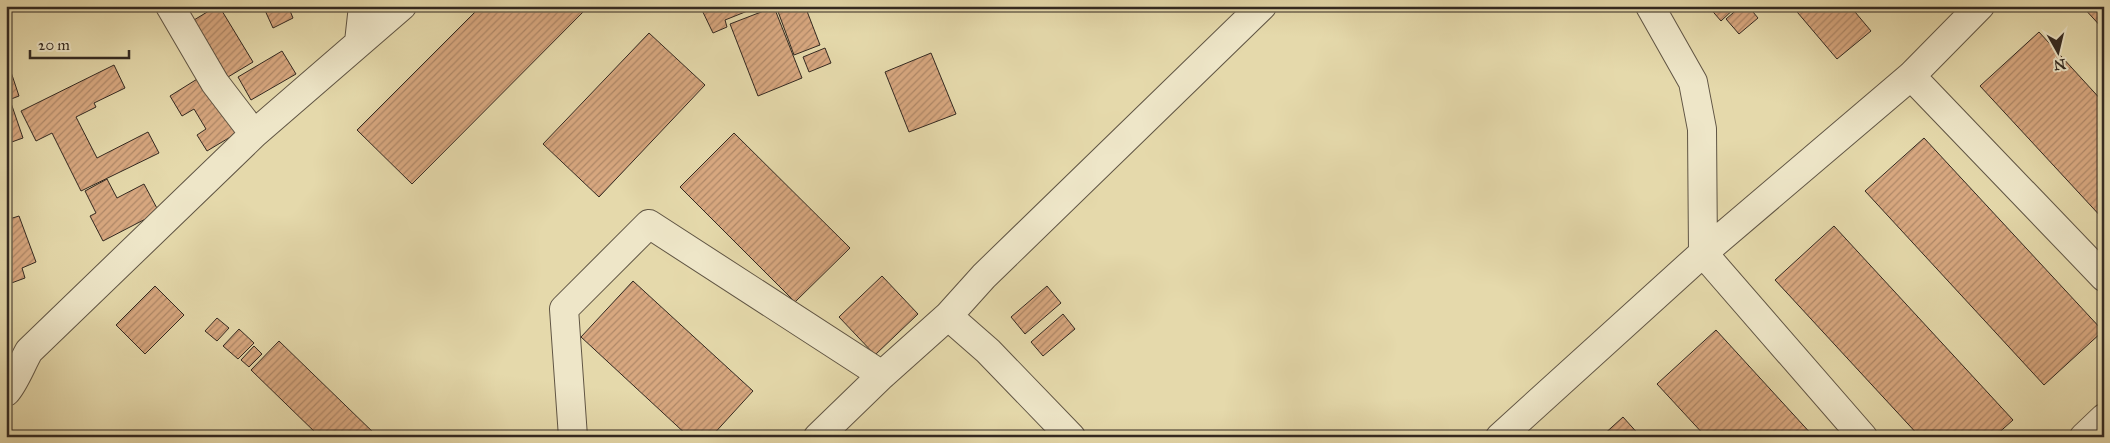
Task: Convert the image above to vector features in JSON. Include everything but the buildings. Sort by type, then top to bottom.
[{"type":"street","points":[[170,6],[215,83],[254,134]]},
{"type":"street","points":[[359,42],[363,6]]},
{"type":"street","points":[[6,392],[12,386],[15,375],[30,351],[254,134],[402,6]]},
{"type":"street","points":[[818,437],[882,374],[948,316],[984,276],[1262,6]]},
{"type":"street","points":[[1500,437],[1703,253],[1912,76],[1980,6]]},
{"type":"street","points":[[1648,7],[1693,82],[1702,129],[1703,253],[1863,437]]},
{"type":"street","points":[[1912,76],[2104,277]]},
{"type":"street","points":[[573,437],[564,310],[649,224],[882,374]]},
{"type":"street","points":[[948,316],[988,351],[1071,437]]},
{"type":"street","points":[[2084,437],[2104,418]]}]
